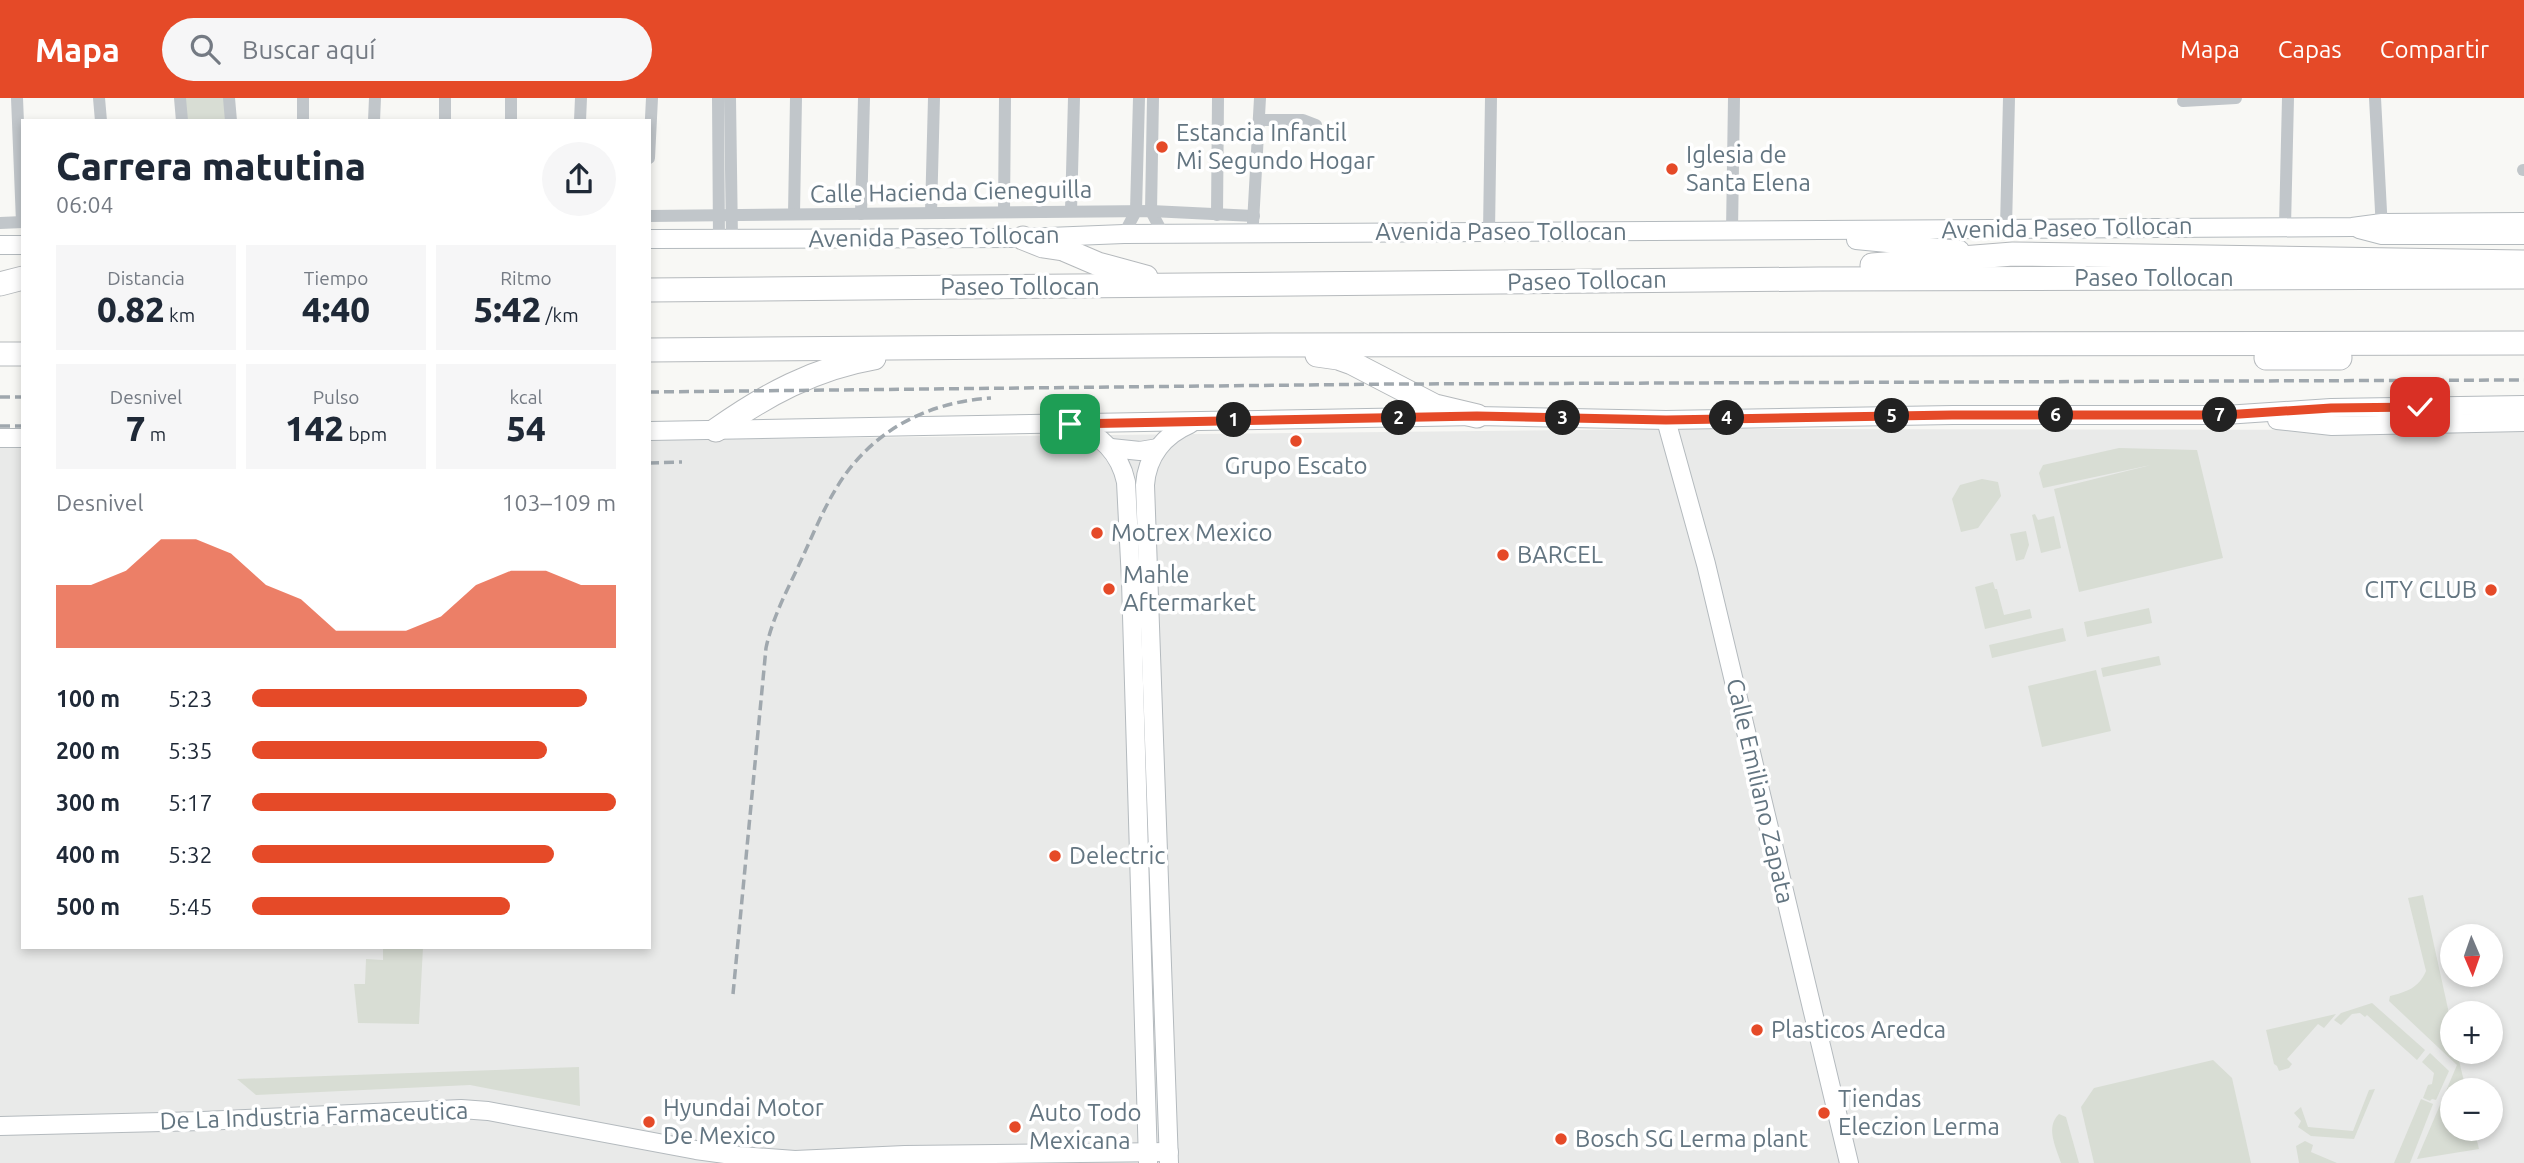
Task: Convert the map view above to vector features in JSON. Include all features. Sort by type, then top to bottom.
[{"type":"highway","points":[[1023,237],[1108,267],[1187,285]]},
{"type":"highway","points":[[1819,279],[1833,271],[1870,265],[2013,254],[2524,262]]},
{"type":"highway","name":"Paseo Tollocan","points":[[651,290],[1819,279],[2524,277]]},
{"type":"highway","points":[[0,284],[21,279]]},
{"type":"highway","points":[[0,295],[21,295]]},
{"type":"highway","points":[[651,350],[1285,345],[2524,342]]},
{"type":"highway","points":[[2100,343],[2145,354],[2301,359],[2524,355]]},
{"type":"highway","points":[[1285,345],[1299,352],[1338,358],[1372,372],[1435,406],[1477,416]]},
{"type":"highway","points":[[716,430],[744,410],[813,374],[912,348]]},
{"type":"highway","points":[[0,354],[21,354]]},
{"type":"main road","name":"Avenida Paseo Tollocan","points":[[2382,229],[2524,222]]},
{"type":"main road","name":"Avenida Paseo Tollocan","points":[[651,239],[1163,234],[1253,225],[1489,232],[1808,232],[2285,226],[2524,235]]},
{"type":"main road","points":[[1808,232],[1852,240],[2013,254]]},
{"type":"main road","points":[[0,245],[21,245]]},
{"type":"main road","points":[[651,431],[1477,416],[1666,420],[1952,415],[2225,415],[2331,408],[2524,405]]},
{"type":"main road","points":[[2225,415],[2332,426],[2524,422]]},
{"type":"main road","name":"Calle Emiliano Zapata","points":[[1666,420],[1706,564],[1849,1163]]},
{"type":"main road","points":[[1148,1157],[1138,845],[1142,668],[1140,581],[1145,485],[1149,462],[1158,448],[1176,430],[1203,421]]},
{"type":"main road","points":[[1070,424],[1083,428],[1111,448],[1123,467],[1140,581]]},
{"type":"main road","points":[[0,438],[21,438]]},
{"type":"main road","points":[[1111,448],[1140,451],[1158,448]]},
{"type":"main road","points":[[1142,668],[1156,847],[1169,1158]]},
{"type":"main road","name":"De La Industria Farmaceutica","points":[[0,1126],[203,1121],[461,1109],[488,1111],[696,1150],[795,1160],[919,1155],[1169,1158]]},
{"type":"street","points":[[17,98],[21,181]]},
{"type":"street","points":[[99,98],[101,119]]},
{"type":"street","points":[[180,98],[181,119]]},
{"type":"street","points":[[229,98],[231,119]]},
{"type":"street","points":[[303,98],[303,119]]},
{"type":"street","points":[[374,119],[375,98]]},
{"type":"street","points":[[445,98],[445,119]]},
{"type":"street","points":[[511,98],[511,119]]},
{"type":"street","points":[[580,119],[581,98]]},
{"type":"street","points":[[651,119],[652,98]]},
{"type":"street","points":[[718,98],[725,239]]},
{"type":"street","points":[[724,215],[730,98]]},
{"type":"street","points":[[794,214],[796,98]]},
{"type":"street","points":[[861,214],[864,98]]},
{"type":"street","points":[[931,213],[934,98]]},
{"type":"street","points":[[1004,212],[1005,98]]},
{"type":"street","points":[[1071,211],[1074,98]]},
{"type":"street","points":[[1124,234],[1136,211],[1139,98]]},
{"type":"street","points":[[1153,98],[1151,211],[1163,234]]},
{"type":"street","points":[[1217,215],[1218,98]]},
{"type":"street","points":[[1253,225],[1260,98]]},
{"type":"street","points":[[1489,232],[1491,98]]},
{"type":"street","points":[[1732,231],[1734,98]]},
{"type":"street","points":[[2006,228],[2009,98]]},
{"type":"street","points":[[2183,101],[2236,98]]},
{"type":"street","points":[[2285,226],[2288,98]]},
{"type":"street","points":[[2375,98],[2382,229]]},
{"type":"street","points":[[1259,120],[1303,120],[1316,125]]},
{"type":"street","name":"Calle Hacienda Cieneguilla","points":[[651,216],[1151,211],[1217,215],[1253,225]]},
{"type":"street","points":[[0,223],[21,222]]},
{"type":"street","points":[[1138,845],[1156,847]]},
{"type":"shaded area","points":[[185,98],[225,98],[227,119],[187,119]]},
{"type":"shaded area","points":[[1674,429],[2524,430],[2524,1163],[0,1163],[0,447],[21,446],[21,949],[651,949],[651,440]]},
{"type":"shaded area","points":[[2119,448],[2197,450],[2223,558],[2079,592],[2054,489],[2151,465],[2043,488],[2039,473],[2043,465]]},
{"type":"shaded area","points":[[1982,479],[1998,482],[2001,496],[1978,528],[1961,532],[1952,499],[1960,485]]},
{"type":"shaded area","points":[[2035,514],[2038,520],[2054,516],[2061,548],[2041,553],[2032,515]]},
{"type":"shaded area","points":[[2026,531],[2029,545],[2024,559],[2016,561],[2010,534]]},
{"type":"shaded area","points":[[1993,582],[2004,615],[2030,609],[2032,618],[1985,629],[1975,587]]},
{"type":"shaded area","points":[[2149,608],[2152,623],[2087,637],[2084,622]]},
{"type":"shaded area","points":[[2063,628],[2066,641],[1992,658],[1989,645]]},
{"type":"shaded area","points":[[2159,656],[2161,665],[2103,677],[2101,668]]},
{"type":"shaded area","points":[[2096,670],[2111,731],[2042,747],[2028,686]]},
{"type":"shaded area","points":[[2423,895],[2440,972],[2440,987],[2443,987],[2446,1001],[2440,1001],[2440,1049],[2389,1001],[2390,996],[2416,985],[2426,971],[2408,898]]},
{"type":"shaded area","points":[[383,949],[423,949],[419,1024],[358,1023],[354,984],[365,984],[366,959],[383,960]]},
{"type":"shaded area","points":[[2372,1003],[2425,1050],[2417,1060],[2367,1015],[2365,1017],[2360,1013],[2352,1014],[2341,1025],[2334,1020],[2341,1013]]},
{"type":"shaded area","points":[[2336,1014],[2324,1028],[2318,1024],[2287,1059],[2292,1064],[2289,1068],[2279,1071],[2274,1064],[2266,1030]]},
{"type":"shaded area","points":[[2430,1053],[2449,1071],[2446,1078],[2440,1078],[2440,1091],[2436,1100],[2423,1098],[2428,1085],[2432,1084],[2434,1073],[2422,1062]]},
{"type":"shaded area","points":[[2213,1060],[2232,1078],[2251,1163],[2094,1163],[2081,1107],[2094,1088]]},
{"type":"shaded area","points":[[2460,1064],[2463,1078],[2451,1078]]},
{"type":"shaded area","points":[[579,1067],[580,1106],[470,1085],[256,1095],[237,1079]]},
{"type":"shaded area","points":[[2375,1089],[2354,1139],[2311,1136],[2298,1127],[2301,1121],[2294,1113],[2301,1107],[2308,1127],[2353,1131],[2369,1090]]},
{"type":"shaded area","points":[[2421,1099],[2433,1104],[2410,1163],[2394,1163]]},
{"type":"shaded area","points":[[2440,1105],[2440,1141],[2477,1141],[2479,1149],[2417,1159]]},
{"type":"shaded area","points":[[2059,1114],[2066,1117],[2079,1163],[2061,1163],[2052,1131]]},
{"type":"shaded area","points":[[2305,1141],[2313,1145],[2311,1152],[2337,1163],[2299,1163],[2296,1146]]},
{"type":"railway","points":[[651,392],[1394,384],[2524,380]]},
{"type":"railway","points":[[0,397],[21,397]]},
{"type":"railway","points":[[733,994],[766,648],[782,600],[832,495],[866,450],[884,435],[923,413],[967,401],[991,398]]},
{"type":"railway","points":[[0,426],[21,426]]},
{"type":"railway","points":[[651,463],[682,462]]},
{"type":"place","name":"Estancia Infantil Mi Segundo Hogar","points":[[1162,147]]},
{"type":"place","name":"Iglesia de Santa Elena","points":[[1672,169]]},
{"type":"place","name":"Grupo Escato","points":[[1296,441]]},
{"type":"place","name":"Motrex Mexico","points":[[1097,533]]},
{"type":"place","name":"BARCEL","points":[[1503,555]]},
{"type":"place","name":"Mahle Aftermarket","points":[[1109,589]]},
{"type":"place","name":"CITY CLUB","points":[[2491,590]]},
{"type":"place","name":"Delectric","points":[[1055,856]]},
{"type":"place","name":"Plasticos Aredca","points":[[1757,1030]]},
{"type":"place","name":"Tiendas Eleczion Lerma","points":[[1824,1113]]},
{"type":"place","name":"Hyundai Motor De Mexico","points":[[649,1122]]},
{"type":"place","name":"Auto Todo Mexicana","points":[[1015,1127]]},
{"type":"place","name":"Bosch SG Lerma plant","points":[[1561,1139]]},
{"type":"route","points":[[1070,424],[1477,416],[1666,420],[1952,415],[2225,415],[2331,408],[2420,407]]}]
